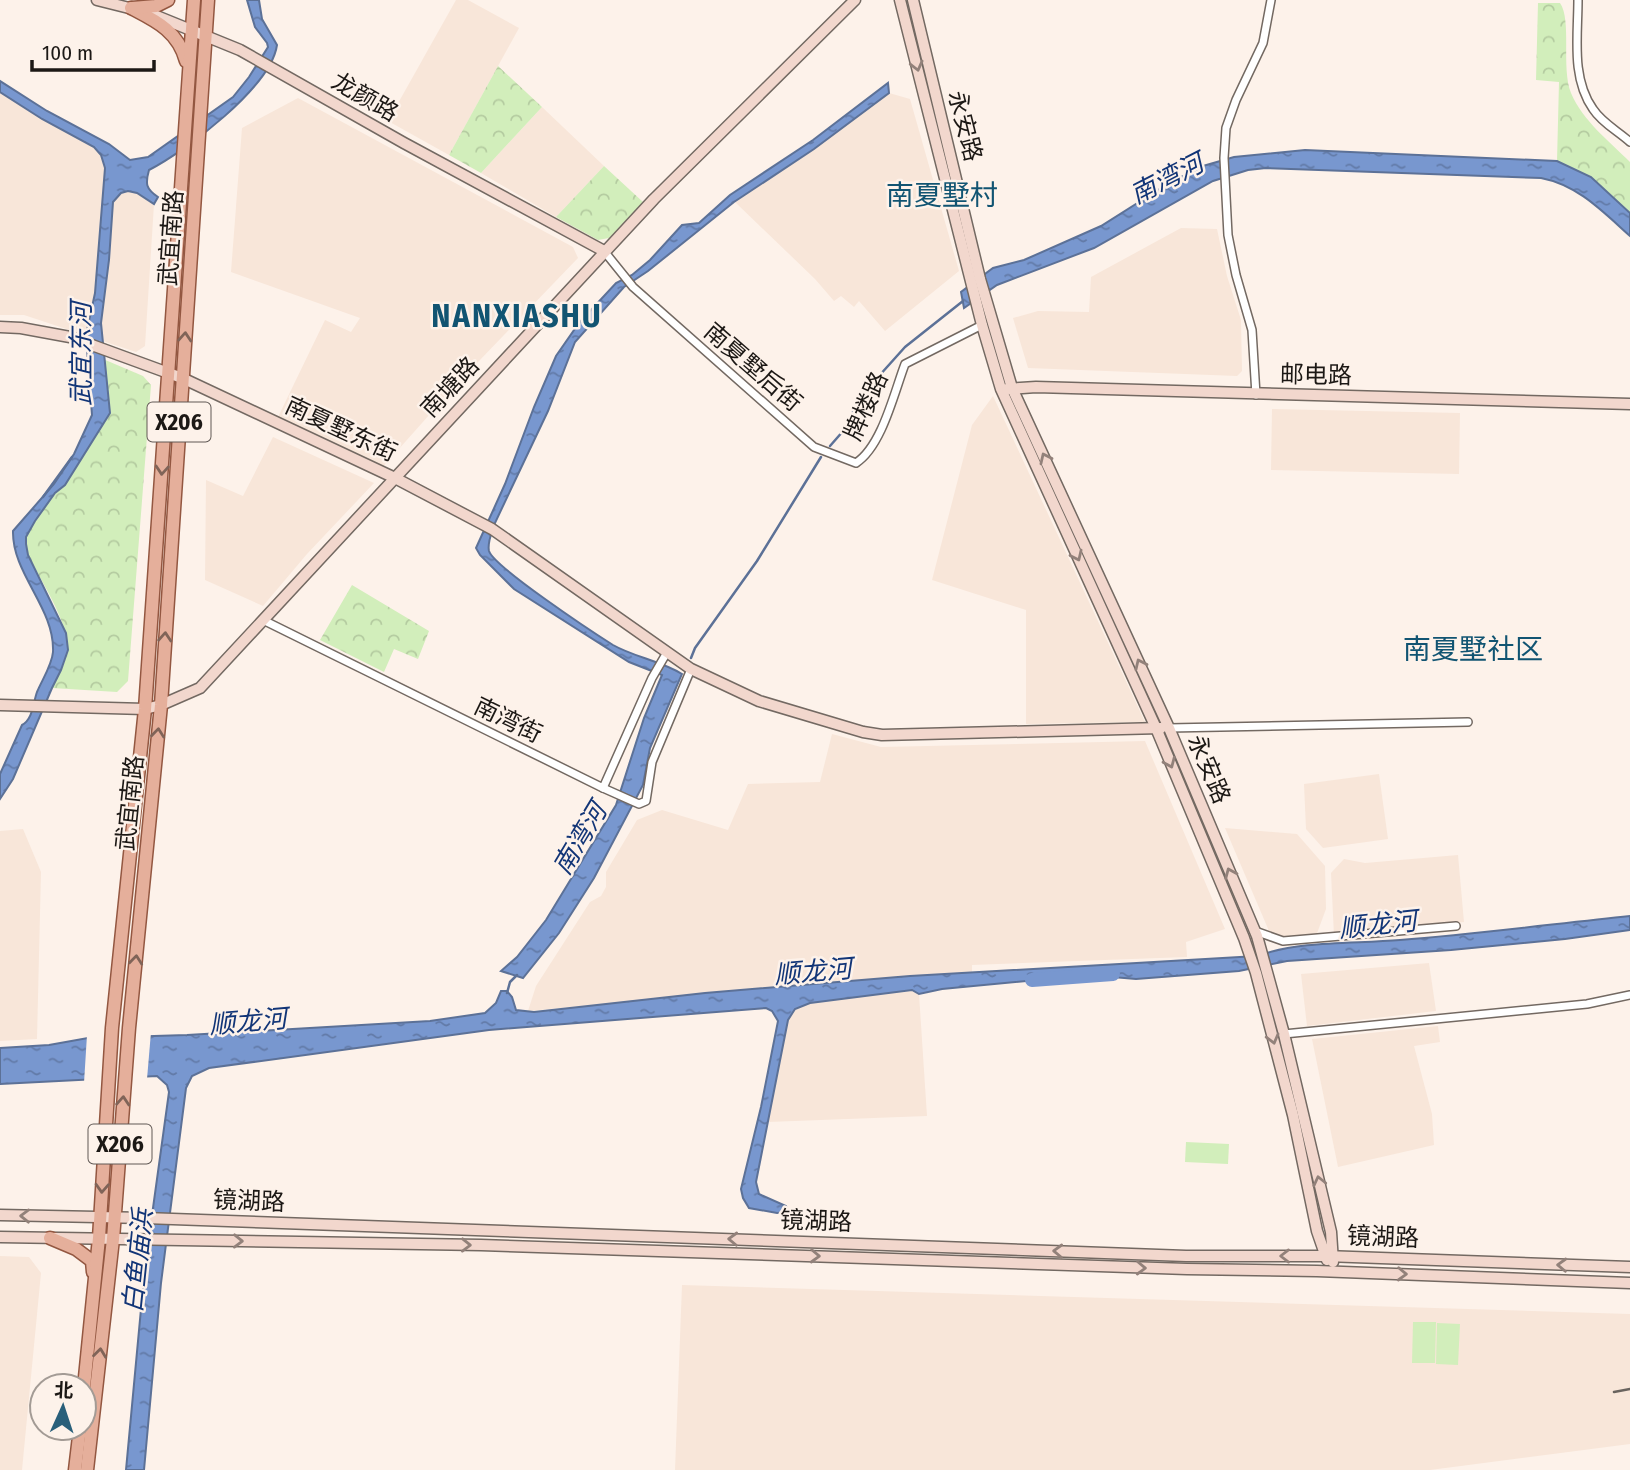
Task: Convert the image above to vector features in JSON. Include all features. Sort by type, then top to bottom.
[{"type":"main road","points":[[131,8],[156,6],[168,0]]},
{"type":"main road","name":"X206","points":[[189,72],[194,0]]},
{"type":"main road","name":"X206","points":[[206,34],[208,0]]},
{"type":"main road","points":[[131,8],[157,21],[173,34],[183,49],[189,72]]},
{"type":"main road","name":"武宜南路","points":[[87,1470],[113,1239],[129,1028],[161,705],[206,34]]},
{"type":"main road","name":"武宜南路","points":[[86,1372],[99,1238],[112,1028],[145,709],[189,72]]},
{"type":"main road","points":[[50,1238],[76,1248],[92,1261],[95,1286]]},
{"type":"main road","points":[[75,1470],[78,1442]]},
{"type":"street","name":"龙颜路","points":[[97,0],[131,8],[206,34],[275,69],[409,146],[604,251]]},
{"type":"street","name":"南塘路","points":[[0,705],[145,709],[200,688],[604,251],[855,0]]},
{"type":"street","name":"永安路","points":[[900,0],[1006,388],[1169,728],[1256,933],[1284,1034],[1331,1232],[1329,1256]]},
{"type":"street","name":"永安路","points":[[913,0],[976,281]]},
{"type":"street","points":[[1256,395],[1252,330],[1228,235],[1224,158],[1226,128],[1263,43],[1271,0]]},
{"type":"street","points":[[1578,0],[1577,63],[1582,88],[1593,109],[1630,142]]},
{"type":"street","name":"南夏墅后街","points":[[604,251],[633,287],[814,447],[856,463]]},
{"type":"street","name":"永安路","points":[[984,308],[982,325],[1006,388],[1156,728],[1244,937],[1293,1115],[1317,1231],[1334,1272]]},
{"type":"street","name":"牌楼路","points":[[856,463],[867,456],[885,418],[905,364],[982,325]]},
{"type":"street","name":"南夏墅东街","points":[[0,327],[21,328],[84,341],[169,373],[395,478],[507,538],[664,657],[759,701],[863,732],[882,735],[1169,728]]},
{"type":"street","name":"邮电路","points":[[1006,388],[1630,404]]},
{"type":"street","name":"南湾街","points":[[263,620],[639,804],[646,801],[652,762],[691,669]]},
{"type":"street","points":[[603,788],[664,657]]},
{"type":"street","points":[[1169,728],[1468,722]]},
{"type":"street","points":[[1256,933],[1283,941],[1456,926]]},
{"type":"street","points":[[1284,1034],[1587,1003],[1630,995]]},
{"type":"street","name":"镜湖路","points":[[0,1215],[1186,1256],[1329,1256],[1630,1267]]},
{"type":"street","name":"镜湖路","points":[[0,1237],[481,1245],[1630,1283]]},
{"type":"shaded area","points":[[456,0],[468,0],[519,28],[449,155],[388,121]]},
{"type":"shaded area","points":[[0,92],[94,147],[137,193],[154,204],[145,346],[136,352],[24,315],[0,315]]},
{"type":"shaded area","points":[[889,93],[910,99],[959,271],[885,331],[859,301],[854,307],[841,296],[834,301],[815,279],[735,202],[814,149]]},
{"type":"shaded area","points":[[298,98],[573,247],[578,258],[454,387],[382,468],[278,417],[325,320],[351,332],[360,318],[231,272],[242,128]]},
{"type":"shaded area","points":[[542,107],[604,166],[556,217],[481,173]]},
{"type":"shaded area","points":[[1181,228],[1217,229],[1227,276],[1241,320],[1242,371],[1237,376],[1028,368],[1013,318],[1038,311],[1089,312],[1091,277]]},
{"type":"shaded area","points":[[993,396],[1145,722],[1026,724],[1026,610],[932,580],[972,425]]},
{"type":"shaded area","points":[[1272,409],[1460,413],[1459,474],[1271,470]]},
{"type":"shaded area","points":[[273,437],[374,483],[307,554],[263,606],[205,580],[206,480],[243,496]]},
{"type":"shaded area","points":[[832,734],[881,747],[1145,741],[1225,929],[1186,942],[1187,957],[972,965],[972,973],[910,976],[528,1011],[536,986],[590,902],[601,896],[606,887],[606,872],[637,820],[662,810],[728,830],[748,784],[820,782]]},
{"type":"shaded area","points":[[1379,774],[1388,839],[1323,848],[1306,829],[1304,784]]},
{"type":"shaded area","points":[[1225,828],[1297,834],[1325,866],[1326,909],[1316,936],[1272,938]]},
{"type":"shaded area","points":[[23,829],[41,872],[37,1039],[0,1041],[0,831]]},
{"type":"shaded area","points":[[1458,855],[1464,922],[1334,936],[1331,873],[1344,859],[1365,863]]},
{"type":"shaded area","points":[[1429,963],[1436,1011],[1307,1026],[1301,974]]},
{"type":"shaded area","points":[[912,990],[919,994],[927,1116],[768,1122],[788,1020],[795,1009],[810,1003]]},
{"type":"shaded area","points":[[1438,1026],[1440,1042],[1414,1046],[1432,1114],[1434,1145],[1338,1167],[1312,1039]]},
{"type":"shaded area","points":[[0,1256],[29,1257],[41,1273],[31,1372],[28,1372],[28,1408],[22,1470],[0,1470]]},
{"type":"shaded area","points":[[682,1285],[1630,1314],[1630,1444],[1430,1470],[675,1470]]},
{"type":"green space","points":[[1538,3],[1560,3],[1564,11],[1568,83],[1571,93],[1589,122],[1630,162],[1630,213],[1591,177],[1557,161],[1559,82],[1536,80]]},
{"type":"green space","points":[[498,66],[542,107],[481,173],[449,155]]},
{"type":"green space","points":[[604,166],[643,202],[609,238],[598,240],[556,217]]},
{"type":"green space","points":[[103,359],[143,376],[151,385],[128,681],[117,692],[52,688],[65,662],[67,641],[60,616],[28,555],[26,542],[36,516],[65,485],[110,413]]},
{"type":"green space","points":[[352,585],[429,631],[418,659],[394,649],[384,672],[320,640]]},
{"type":"green space","points":[[1186,1142],[1229,1144],[1228,1164],[1185,1162]]},
{"type":"green space","points":[[1413,1322],[1436,1322],[1435,1363],[1412,1363]]},
{"type":"green space","points":[[1437,1323],[1460,1324],[1458,1365],[1436,1364]]},
{"type":"water","points":[[247,0],[259,0],[262,19],[277,45],[260,80],[225,116],[184,148],[149,170],[148,186],[158,197],[154,204],[137,193],[128,191],[121,193],[113,202],[101,323],[110,413],[65,485],[55,493],[26,537],[28,555],[66,633],[68,650],[13,779],[0,799],[0,774],[22,725],[31,715],[53,652],[52,636],[41,606],[19,562],[13,531],[54,484],[74,454],[92,415],[86,335],[95,293],[105,168],[101,155],[94,147],[0,92],[0,81],[47,111],[109,144],[130,160],[148,157],[233,97],[268,47],[255,27]]},
{"type":"water","points":[[888,83],[889,93],[814,149],[734,202],[624,287],[575,342],[548,411],[494,525],[489,551],[508,571],[613,645],[682,674],[650,748],[643,785],[594,878],[559,933],[523,978],[501,971],[517,957],[546,920],[616,805],[644,718],[662,675],[629,662],[514,589],[476,548],[505,484],[556,356],[579,323],[616,283],[632,275],[650,260],[682,225],[699,223],[730,195],[813,140]]},
{"type":"water","points":[[1305,150],[1557,161],[1591,177],[1630,213],[1630,236],[1578,193],[1541,178],[1266,168],[1248,170],[1213,181],[1094,248],[997,285],[964,308],[961,292],[993,268],[1024,260],[1101,226],[1169,183],[1203,166],[1234,157]]},
{"type":"water","points":[[1630,916],[1630,930],[1565,939],[1287,961],[1239,971],[1136,979],[1089,975],[942,989],[919,994],[912,990],[810,1003],[795,1009],[788,1020],[756,1182],[759,1194],[786,1206],[789,1212],[777,1213],[749,1208],[741,1189],[778,1021],[772,1011],[766,1008],[489,1030],[209,1068],[192,1076],[186,1088],[161,1283],[144,1470],[126,1470],[145,1266],[169,1092],[167,1085],[157,1076],[0,1084],[0,1048],[49,1045],[88,1038],[430,1021],[485,1013],[496,1003],[501,991],[507,991],[512,997],[516,1010],[534,1012],[705,993],[910,976],[1257,956],[1310,945],[1429,938]]},
{"type":"pier","points":[[151,1032],[147,1079],[84,1083],[87,1035]]},
{"type":"waterway","name":"南湾河","points":[[830,446],[844,430],[861,396],[905,347],[963,301]]},
{"type":"waterway","name":"武宜东河","points":[[43,497],[72,457]]},
{"type":"waterway","name":"南湾河","points":[[691,658],[695,648],[757,561],[821,457]]},
{"type":"waterway","name":"顺龙河","points":[[1032,980],[1113,974]]},
{"type":"waterway","name":"南湾河","points":[[507,993],[510,982],[517,975]]},
{"type":"railway","points":[[1614,1392],[1630,1389]]},
{"type":"district","name":"南夏墅村","points":[[942,195]]},
{"type":"district","name":"NANXIASHU","points":[[517,316]]},
{"type":"district","name":"南夏墅社区","points":[[1473,649]]},
{"type":"water label","name":"白鱼庙浜","points":[[138,1261]]}]
